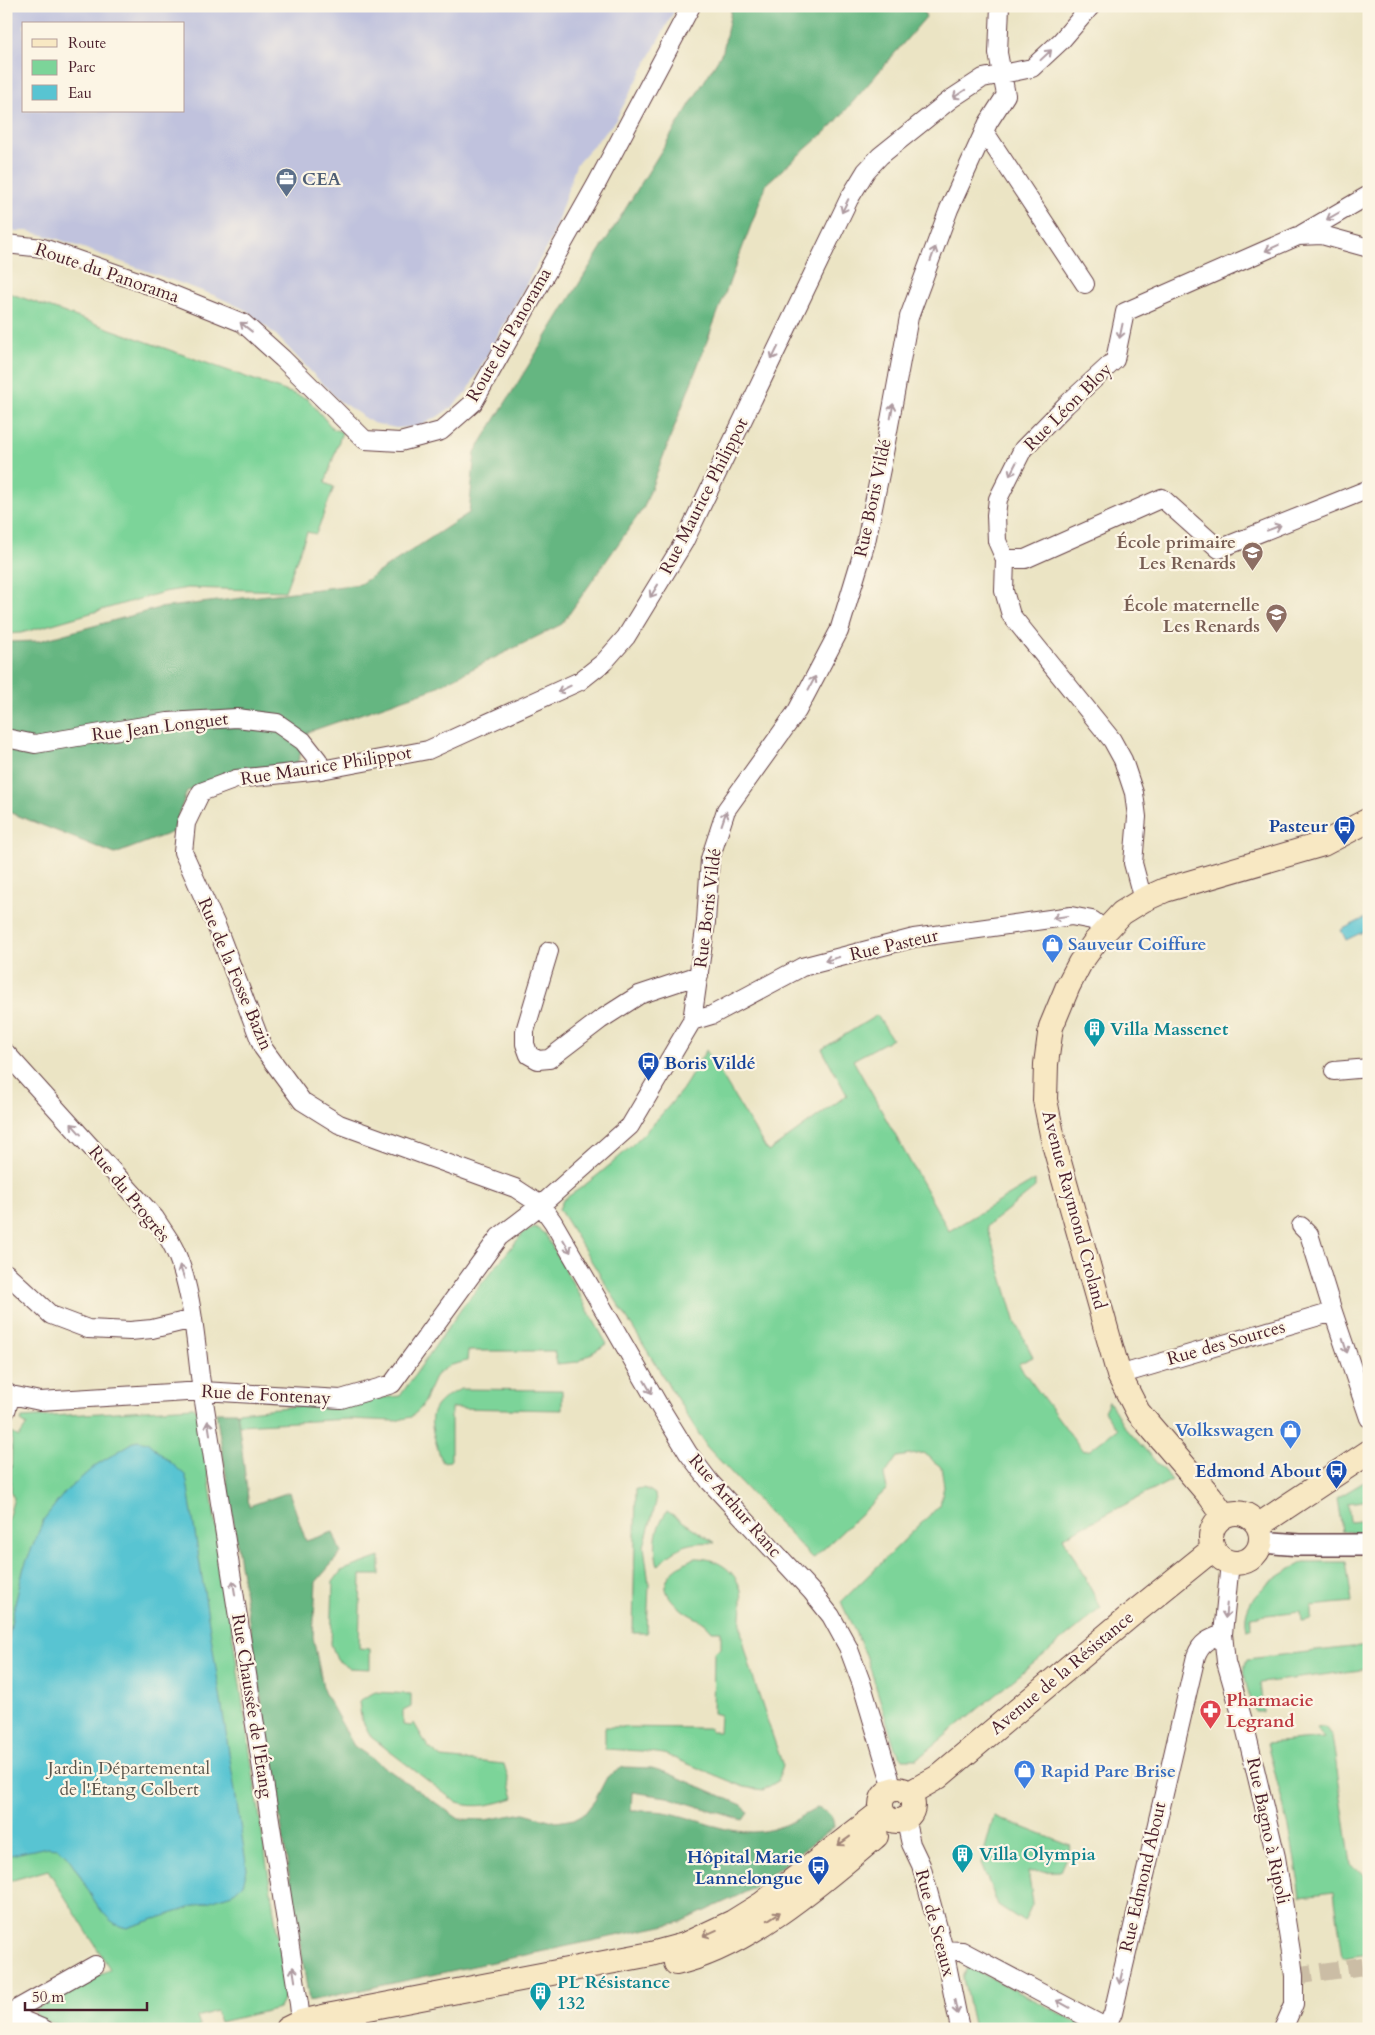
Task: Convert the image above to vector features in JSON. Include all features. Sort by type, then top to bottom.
[{"type":"main road","name":"Avenue Raymond Croland","points":[[1224,1516],[1210,1496],[1138,1412],[1120,1375],[1054,1144],[1045,1100],[1046,1064],[1051,1028],[1068,986],[1095,942],[1122,913],[1143,900],[1165,890],[1323,844],[1369,820]]},
{"type":"main road","points":[[1260,1534],[1369,1452]]},
{"type":"main road","points":[[1240,1513],[1247,1515],[1260,1534],[1258,1550],[1246,1561],[1222,1555],[1211,1534],[1218,1520],[1224,1516],[1240,1513]]},
{"type":"main road","name":"Avenue de la Résistance","points":[[901,1791],[938,1777],[1130,1616],[1222,1555]]},
{"type":"main road","points":[[894,1816],[880,1805],[884,1795],[901,1791]]},
{"type":"main road","points":[[295,2026],[651,1954],[684,1945],[733,1922],[894,1816]]},
{"type":"main road","points":[[340,2029],[683,1961],[712,1951],[737,1939],[778,1914],[894,1816]]},
{"type":"street","name":"Route du Panorama","points":[[6,244],[43,248],[149,285],[243,323],[283,359],[365,440],[400,442],[441,431],[472,403],[596,185],[691,6]]},
{"type":"street","name":"Rue Boris Vildé","points":[[692,1021],[706,922],[710,859],[726,810],[797,711],[839,631],[866,542],[909,317],[950,209],[984,131],[1006,94],[998,53],[1000,6]]},
{"type":"street","points":[[1003,74],[1032,68],[1061,41],[1090,6]]},
{"type":"street","name":"Rue Maurice Philippot","points":[[201,792],[236,778],[321,770],[428,750],[580,681],[604,662],[626,637],[684,542],[848,199],[866,171],[880,156],[956,95],[983,78],[1003,74]]},
{"type":"street","points":[[984,131],[1086,284]]},
{"type":"street","points":[[1298,236],[1369,196]]},
{"type":"street","name":"Rue Léon Bloy","points":[[1005,559],[997,541],[996,515],[998,499],[1023,449],[1066,405],[1115,360],[1125,312],[1298,236],[1322,235],[1369,248]]},
{"type":"street","points":[[1143,900],[1134,864],[1137,817],[1134,794],[1122,760],[1112,740],[1011,615],[1004,591],[1005,559],[1025,559],[1162,498],[1218,549],[1369,489]]},
{"type":"street","name":"Rue Jean Longuet","points":[[6,738],[35,744],[168,722],[237,718],[277,723],[304,741],[318,760],[321,770]]},
{"type":"street","name":"Rue de la Fosse Bazin","points":[[201,792],[186,823],[183,852],[216,925],[263,1048],[302,1101],[339,1124],[515,1188],[540,1205]]},
{"type":"street","name":"Rue Pasteur","points":[[692,1021],[712,1015],[802,967],[914,938],[1071,916],[1092,920],[1105,930]]},
{"type":"street","points":[[548,951],[526,1031],[525,1044],[529,1055],[538,1060],[549,1059],[600,1020],[640,995],[699,975]]},
{"type":"street","name":"Rue de Fontenay","points":[[8,1399],[40,1401],[203,1391],[341,1399],[392,1384],[499,1237],[540,1205],[630,1126],[692,1021]]},
{"type":"street","name":"Rue du Progrès","points":[[6,1053],[155,1218],[171,1242],[185,1279],[193,1319],[203,1391]]},
{"type":"street","points":[[1334,1071],[1369,1068]]},
{"type":"street","name":"Rue Arthur Ranc","points":[[540,1205],[553,1222],[674,1431],[699,1469],[812,1592],[831,1616],[848,1648],[901,1791]]},
{"type":"street","points":[[1301,1226],[1309,1234],[1369,1418]]},
{"type":"street","points":[[6,1273],[52,1315],[88,1329],[130,1331],[152,1329],[193,1319]]},
{"type":"street","name":"Rue des Sources","points":[[1120,1375],[1333,1312]]},
{"type":"street","name":"Rue Chaussée de l'Étang","points":[[203,1391],[295,2026]]},
{"type":"street","points":[[1260,1534],[1300,1545],[1369,1545]]},
{"type":"street","points":[[1222,1555],[1223,1634]]},
{"type":"street","name":"Rue Edmond About","points":[[1107,2028],[1113,2013],[1196,1656],[1199,1647],[1206,1640],[1223,1634]]},
{"type":"street","name":"Rue Bagno à Ripoli","points":[[1223,1634],[1226,1662],[1246,1731],[1276,1857],[1291,1952],[1294,1976],[1294,2004],[1283,2029]]},
{"type":"street","name":"Rue de Sceaux","points":[[894,1816],[921,1865],[944,1950],[960,2029]]},
{"type":"street","points":[[944,1950],[962,1950],[1107,2028]]},
{"type":"street","points":[[7,2014],[95,1965]]},
{"type":"street","points":[[7,2014],[44,2029]]},
{"type":"shaded area","name":"CEA","points":[[6,6],[677,6],[615,121],[576,165],[552,237],[467,392],[452,407],[417,427],[396,428],[373,423],[338,400],[276,335],[246,310],[216,296],[58,239],[28,231],[6,231]]},
{"type":"green space","points":[[732,6],[922,6],[926,17],[833,125],[767,183],[644,507],[562,624],[430,690],[308,732],[297,764],[187,791],[173,832],[115,854],[6,811],[6,642],[39,641],[159,608],[360,584],[469,513],[475,452],[723,51]]},
{"type":"green space","points":[[6,292],[308,399],[333,429],[342,432],[325,483],[334,487],[316,534],[307,532],[285,591],[188,588],[164,592],[21,633],[6,634]]},
{"type":"green space","points":[[877,1015],[892,1039],[853,1060],[949,1231],[1035,1180],[1035,1188],[987,1226],[1016,1323],[1033,1357],[1018,1364],[1083,1451],[1090,1450],[1117,1429],[1104,1411],[1109,1401],[1124,1426],[1172,1480],[1063,1537],[1101,1608],[917,1759],[903,1759],[895,1748],[866,1655],[841,1602],[940,1505],[944,1486],[941,1467],[923,1453],[897,1457],[884,1476],[887,1489],[813,1559],[707,1447],[559,1209],[563,1200],[612,1164],[656,1121],[682,1090],[706,1050],[768,1152],[847,1095],[822,1049]]},
{"type":"green space","points":[[535,1227],[545,1234],[607,1344],[577,1362],[557,1364],[554,1351],[468,1351],[467,1361],[448,1366],[436,1375],[421,1408],[411,1417],[395,1421],[348,1419],[239,1425],[237,1412],[400,1396],[464,1305],[524,1232]]},
{"type":"green space","points":[[461,1389],[562,1390],[562,1410],[451,1408],[451,1461],[442,1462],[432,1428],[434,1411],[439,1403]]},
{"type":"green space","name":"Jardin Départemental de l'Étang Colbert","points":[[193,1407],[199,1412],[287,1993],[279,2008],[220,2022],[216,2011],[197,2017],[200,2026],[196,2029],[75,2029],[38,2019],[34,2010],[110,1969],[48,1870],[6,1882],[6,1526],[14,1498],[11,1493],[12,1433],[19,1437],[27,1425],[21,1421],[22,1418]]},
{"type":"green space","points":[[216,1412],[237,1412],[249,1506],[289,1492],[306,1541],[333,1532],[341,1553],[316,1582],[313,1637],[324,1692],[354,1746],[459,1819],[485,1820],[524,1813],[557,1822],[574,1819],[585,1813],[595,1800],[607,1777],[623,1767],[652,1768],[668,1773],[742,1805],[748,1813],[743,1820],[667,1797],[632,1792],[631,1811],[668,1813],[730,1830],[752,1832],[764,1831],[792,1822],[817,1808],[830,1814],[834,1827],[748,1891],[681,1922],[309,2001]]},
{"type":"green space","points":[[1367,1480],[1369,1500],[1348,1503],[1350,1522],[1369,1520],[1369,1534],[1342,1531],[1337,1498]]},
{"type":"green space","points":[[643,1488],[655,1494],[656,1502],[644,1546],[649,1584],[647,1633],[633,1633],[636,1489]]},
{"type":"green space","points":[[667,1511],[715,1543],[698,1543],[684,1546],[677,1549],[658,1566],[656,1537]]},
{"type":"green space","points":[[380,1557],[380,1575],[361,1575],[359,1648],[370,1649],[370,1669],[349,1668],[337,1660],[331,1644],[333,1582],[341,1571]]},
{"type":"green space","points":[[694,1558],[708,1559],[721,1564],[732,1573],[741,1591],[742,1635],[755,1684],[783,1766],[778,1781],[763,1790],[744,1787],[664,1754],[605,1749],[605,1727],[709,1728],[711,1732],[719,1732],[720,1715],[713,1713],[714,1652],[721,1648],[721,1631],[712,1631],[702,1621],[684,1611],[674,1603],[668,1595],[666,1588],[666,1581],[670,1575],[684,1563]]},
{"type":"green space","points":[[1304,1562],[1346,1562],[1352,1602],[1311,1606],[1311,1620],[1302,1622],[1301,1611],[1250,1617],[1251,1628],[1247,1629],[1246,1617],[1249,1606],[1255,1597],[1273,1580]]},
{"type":"green space","points":[[1369,1645],[1369,1669],[1260,1683],[1263,1712],[1255,1712],[1245,1678],[1247,1659]]},
{"type":"green space","points":[[375,1692],[411,1694],[411,1707],[403,1711],[403,1725],[411,1726],[414,1723],[428,1747],[442,1758],[504,1764],[514,1798],[479,1806],[457,1803],[371,1737],[361,1718],[359,1701]]},
{"type":"green space","points":[[1325,1727],[1332,1736],[1351,1864],[1369,1881],[1369,1941],[1364,1942],[1367,1954],[1343,1958],[1334,1892],[1301,1896],[1289,1827],[1267,1743],[1324,1738],[1316,1728]]},
{"type":"green space","points":[[994,1816],[1071,1846],[1060,1871],[1028,1872],[1033,1902],[1024,1922],[998,1905],[981,1863]]},
{"type":"green space","points":[[968,1966],[1090,2029],[974,2029],[963,1978]]},
{"type":"water","points":[[1365,918],[1369,929],[1346,940],[1341,930]]},
{"type":"water","name":"Jardin Départemental de l'Étang Colbert","points":[[137,1440],[147,1442],[185,1475],[187,1481],[247,1869],[243,1884],[232,1894],[127,1928],[116,1924],[106,1916],[97,1905],[75,1867],[58,1848],[47,1847],[6,1856],[6,1656],[13,1612],[24,1567],[44,1519],[65,1492],[96,1465]]},
{"type":"tunnel","points":[[1294,1976],[1363,1966]]},
{"type":"place","name":"CEA","points":[[286,198]]},
{"type":"place","name":"École primaire Les Renards","points":[[1252,571]]},
{"type":"place","name":"École maternelle Les Renards","points":[[1276,634]]},
{"type":"place","name":"Pasteur","points":[[1344,845]]},
{"type":"place","name":"Sauveur Coiffure","points":[[1052,963]]},
{"type":"place","name":"Villa Massenet","points":[[1094,1048]]},
{"type":"place","name":"Boris Vildé","points":[[648,1082]]},
{"type":"place","name":"Volkswagen","points":[[1290,1449]]},
{"type":"place","name":"Edmond About","points":[[1337,1490]]},
{"type":"place","name":"Pharmacie Legrand","points":[[1210,1729]]},
{"type":"place","name":"Rapid Pare Brise","points":[[1025,1790]]},
{"type":"place","name":"Villa Olympia","points":[[963,1873]]},
{"type":"place","name":"Hôpital Marie Lannelongue","points":[[819,1886]]},
{"type":"place","name":"PL Résistance 132","points":[[541,2011]]}]
